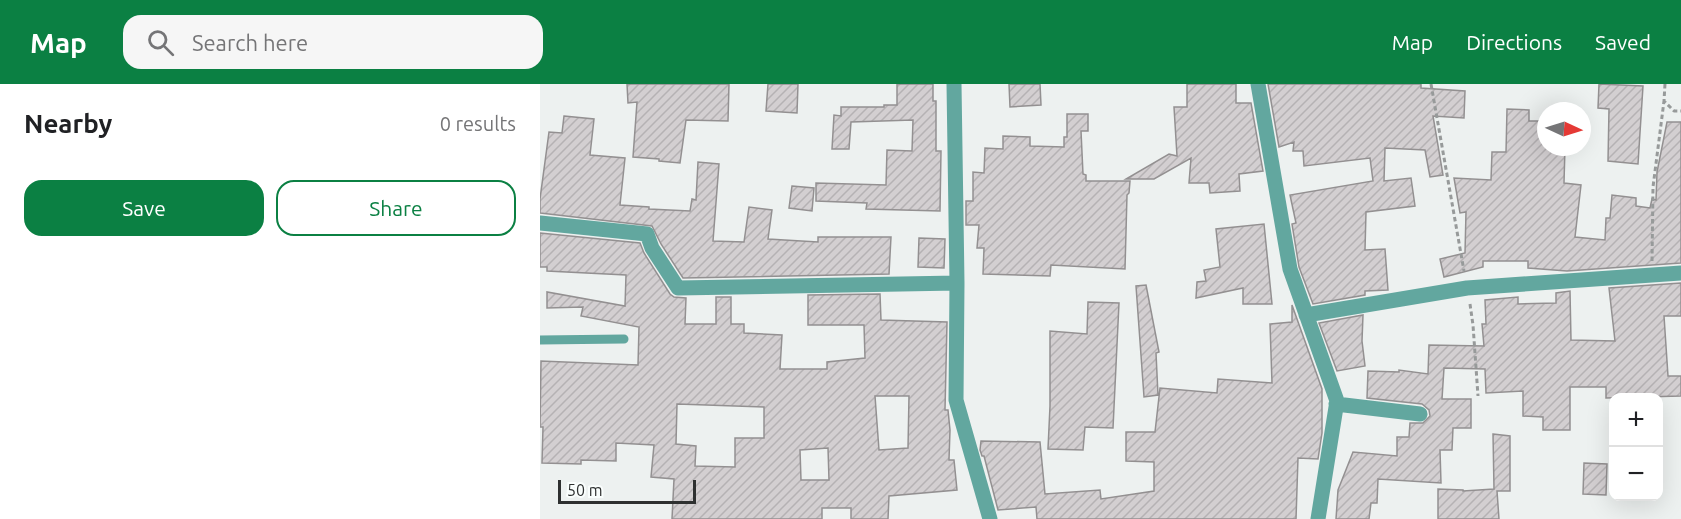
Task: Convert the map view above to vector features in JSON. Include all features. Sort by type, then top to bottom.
[{"type":"street","points":[[954,84],[956,400],[990,519]]},
{"type":"street","points":[[1258,84],[1290,269],[1337,401],[1318,519]]},
{"type":"street","points":[[540,224],[647,234],[652,248],[678,288],[957,283]]},
{"type":"street","points":[[1306,315],[1467,288],[1681,273]]},
{"type":"street","points":[[1336,404],[1420,414]]},
{"type":"lane","points":[[540,340],[624,339]]},
{"type":"path","points":[[1431,84],[1473,325],[1478,396]]},
{"type":"path","points":[[1652,275],[1653,187],[1665,84]]},
{"type":"path","points":[[1664,101],[1674,111],[1681,111]]},
{"type":"building","points":[[627,84],[729,84],[728,121],[686,120],[680,163],[633,157],[637,102],[628,103]]},
{"type":"building","points":[[768,84],[798,84],[797,113],[766,111]]},
{"type":"building","points":[[897,84],[933,84],[933,101],[936,101],[936,151],[941,151],[940,211],[866,209],[867,203],[816,201],[816,183],[886,185],[887,150],[912,151],[913,120],[851,122],[849,149],[832,149],[834,115],[841,116],[841,107],[897,105]]},
{"type":"building","points":[[1009,84],[1040,84],[1041,105],[1010,107]]},
{"type":"building","points":[[1187,84],[1236,84],[1236,103],[1251,103],[1263,171],[1239,174],[1240,191],[1210,193],[1209,183],[1189,183],[1191,158],[1154,179],[1126,179],[1169,154],[1177,156],[1174,107],[1187,107]]},
{"type":"building","points":[[1268,84],[1421,84],[1421,88],[1465,91],[1464,118],[1433,116],[1443,175],[1430,177],[1425,150],[1385,148],[1384,181],[1411,178],[1415,206],[1366,212],[1365,250],[1385,249],[1388,290],[1365,291],[1365,295],[1313,304],[1299,267],[1292,224],[1296,223],[1290,195],[1373,181],[1370,158],[1304,166],[1303,151],[1293,151],[1294,142],[1279,147]]},
{"type":"building","points":[[1599,84],[1643,86],[1638,164],[1608,161],[1609,109],[1598,108]]},
{"type":"building","points":[[1507,109],[1529,110],[1529,121],[1537,121],[1537,156],[1565,156],[1564,183],[1581,185],[1575,237],[1605,240],[1606,218],[1610,218],[1612,195],[1636,198],[1636,206],[1650,208],[1652,199],[1656,200],[1657,172],[1667,122],[1681,122],[1681,263],[1567,271],[1528,268],[1528,261],[1483,261],[1483,267],[1444,277],[1440,259],[1465,253],[1466,212],[1460,213],[1454,178],[1491,180],[1492,152],[1506,152]]},
{"type":"building","points":[[1067,114],[1088,114],[1088,131],[1081,131],[1083,174],[1086,175],[1086,181],[1130,181],[1127,195],[1125,269],[1051,265],[1050,276],[983,274],[984,248],[977,248],[979,225],[966,225],[966,201],[973,201],[973,172],[984,173],[985,148],[1003,149],[1003,136],[1030,137],[1030,146],[1064,147],[1064,137],[1067,137]]},
{"type":"building","points":[[564,116],[594,119],[590,155],[625,158],[620,205],[690,211],[692,199],[696,200],[698,162],[719,164],[713,241],[744,242],[749,207],[772,210],[768,239],[818,242],[818,237],[891,237],[889,274],[683,278],[652,226],[540,213],[549,132],[562,133]]},
{"type":"building","points":[[792,186],[814,188],[812,211],[789,208]]},
{"type":"building","points":[[1264,224],[1272,304],[1243,304],[1243,288],[1196,298],[1197,282],[1206,281],[1204,270],[1220,267],[1216,229]]},
{"type":"building","points":[[540,233],[640,243],[670,294],[674,297],[686,298],[685,324],[716,324],[716,297],[731,297],[731,324],[744,324],[744,333],[782,335],[780,369],[827,369],[827,362],[865,358],[864,325],[808,325],[808,295],[880,294],[881,320],[947,322],[945,410],[948,410],[950,430],[949,460],[954,460],[957,490],[889,496],[888,519],[851,519],[851,508],[822,508],[822,519],[672,519],[674,479],[651,477],[654,445],[616,443],[616,461],[581,460],[581,464],[542,463],[541,361],[638,365],[639,327],[581,316],[583,307],[547,308],[547,292],[625,306],[626,275],[547,271],[547,267],[540,267]],"holes":[[[875,396],[909,396],[908,448],[879,450]],[[677,404],[764,407],[764,438],[735,438],[735,467],[695,466],[696,446],[676,444]],[[828,448],[829,480],[801,480],[800,450]]]},
{"type":"building","points":[[919,238],[945,239],[944,268],[918,267]]},
{"type":"building","points":[[1681,283],[1681,316],[1664,316],[1668,376],[1681,376],[1681,396],[1663,396],[1663,393],[1609,393],[1609,398],[1606,398],[1606,387],[1570,387],[1570,430],[1543,430],[1543,417],[1523,416],[1523,391],[1486,393],[1485,369],[1444,368],[1442,399],[1471,399],[1471,428],[1453,428],[1452,450],[1440,450],[1441,483],[1378,479],[1377,503],[1371,503],[1369,519],[1336,519],[1338,490],[1353,452],[1397,456],[1397,437],[1409,437],[1410,423],[1423,423],[1430,416],[1429,410],[1422,404],[1367,398],[1368,371],[1399,372],[1399,370],[1428,374],[1429,345],[1484,346],[1482,324],[1486,324],[1485,300],[1518,297],[1518,304],[1556,303],[1556,293],[1570,291],[1571,340],[1615,341],[1609,288]]},
{"type":"building","points":[[1146,285],[1159,352],[1156,353],[1158,395],[1144,397],[1136,286]]},
{"type":"building","points":[[1088,302],[1119,303],[1113,428],[1085,427],[1083,450],[1048,449],[1050,331],[1087,334]]},
{"type":"building","points":[[1292,305],[1322,389],[1322,433],[1318,459],[1298,458],[1296,519],[1037,519],[1036,507],[998,510],[984,456],[980,450],[981,441],[1040,442],[1045,494],[1100,490],[1101,499],[1154,491],[1154,462],[1126,461],[1126,432],[1155,432],[1160,388],[1217,393],[1218,379],[1272,383],[1270,324],[1292,322]]},
{"type":"building","points":[[1363,315],[1362,341],[1365,366],[1337,371],[1319,323]]},
{"type":"building","points":[[1493,434],[1510,436],[1510,491],[1497,491],[1499,519],[1438,519],[1438,489],[1463,491],[1494,489]]},
{"type":"building","points":[[1584,463],[1607,464],[1606,495],[1583,494]]}]
